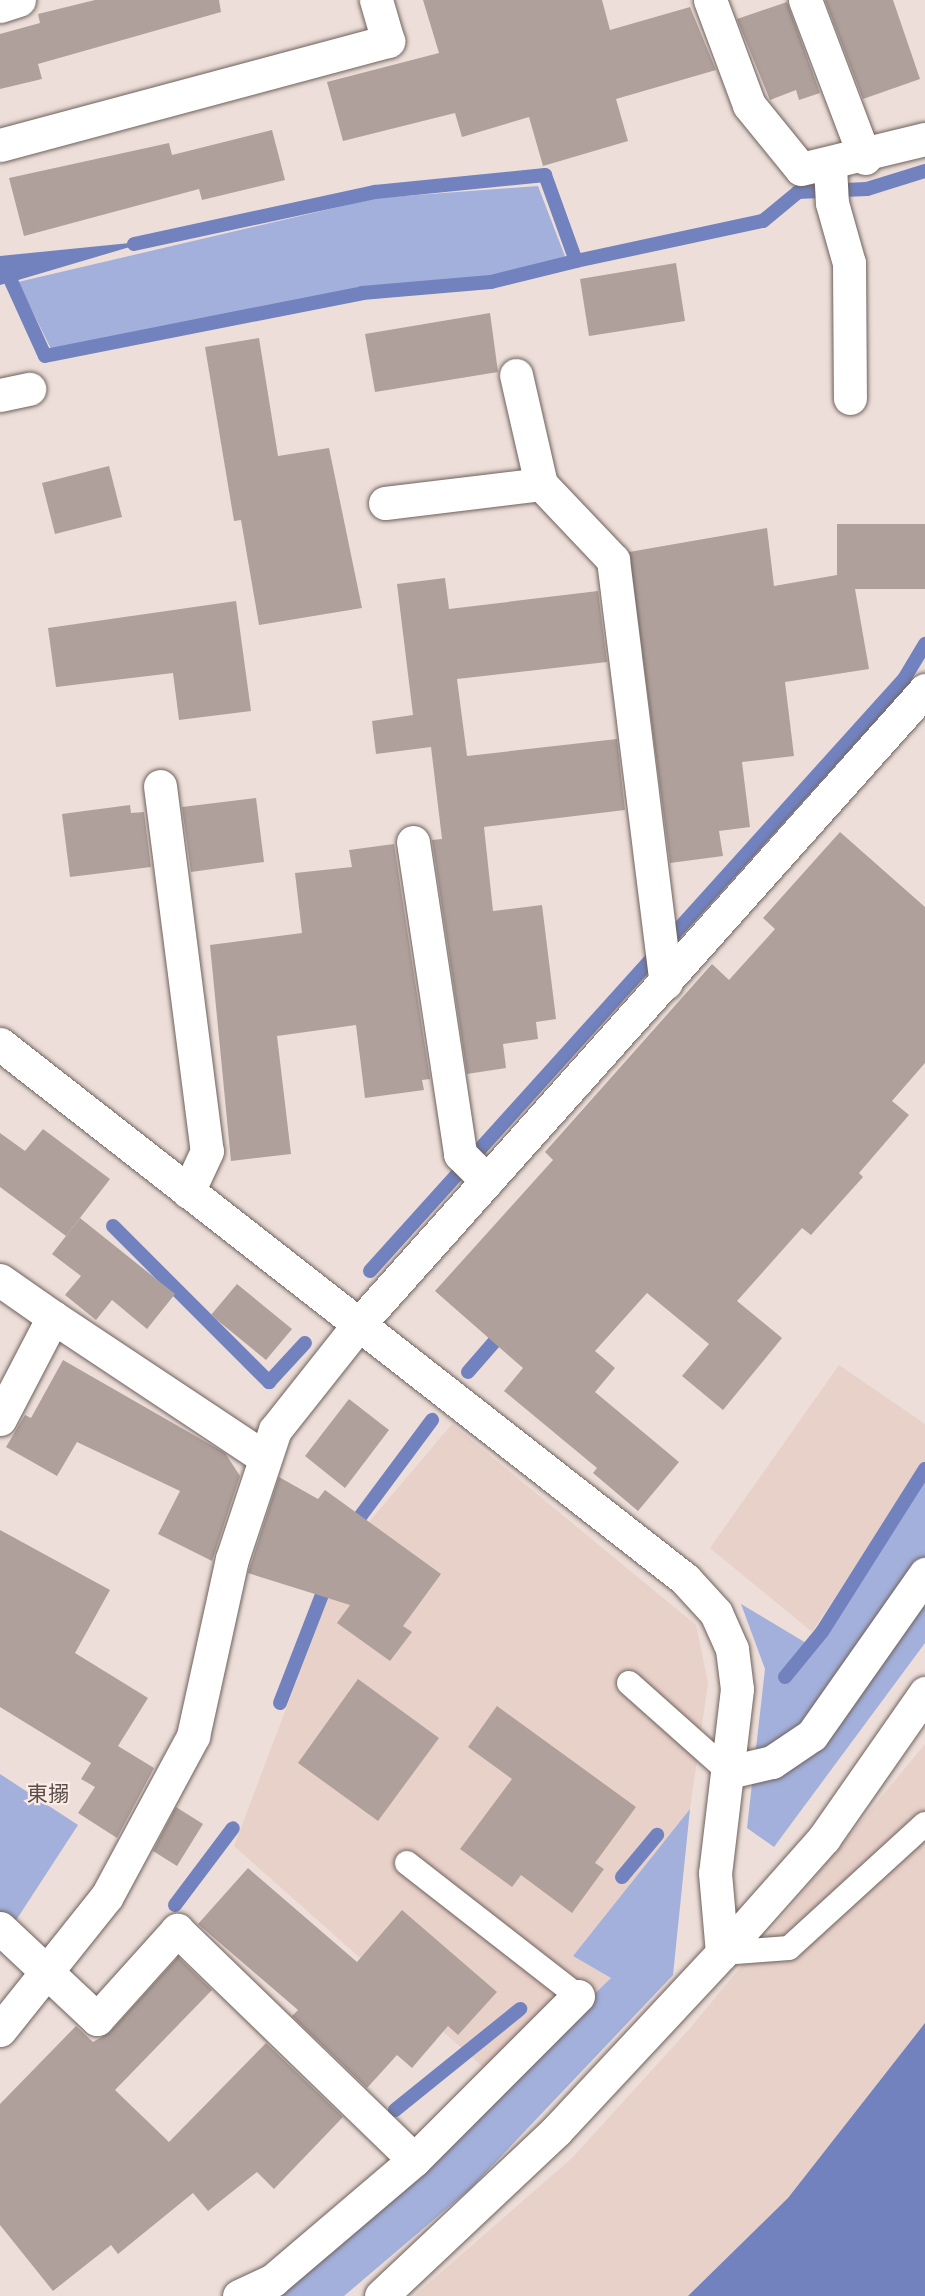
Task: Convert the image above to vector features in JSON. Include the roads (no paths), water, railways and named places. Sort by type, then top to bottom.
[{"type":"street","points":[[0,6],[19,0]]},
{"type":"street","points":[[0,145],[388,41],[376,0]]},
{"type":"street","points":[[710,0],[749,105],[801,170],[865,158],[925,140]]},
{"type":"street","points":[[805,0],[865,158]]},
{"type":"street","points":[[830,166],[832,203],[849,263],[850,398]]},
{"type":"street","points":[[516,375],[541,484],[613,560],[657,939],[666,982]]},
{"type":"street","points":[[385,503],[541,484]]},
{"type":"street","points":[[0,2030],[107,1896],[193,1736],[232,1559],[264,1457],[275,1430],[359,1324],[925,690]]},
{"type":"street","points":[[160,786],[207,1151],[188,1192]]},
{"type":"street","points":[[413,842],[460,1154],[488,1181]]},
{"type":"street","points":[[0,1044],[685,1579],[716,1613],[732,1650],[737,1689],[729,1772],[715,1873],[722,1953]]},
{"type":"street","points":[[0,1280],[264,1457]]},
{"type":"street","points":[[0,1419],[53,1317]]},
{"type":"street","points":[[729,1772],[772,1762],[812,1735],[925,1574]]},
{"type":"street","points":[[381,2296],[557,2130],[722,1953],[824,1838],[925,1694]]},
{"type":"street","points":[[0,1928],[49,1970],[53,1984],[97,2019],[177,1930],[414,2160]]},
{"type":"street","points":[[239,2296],[273,2280],[414,2160],[578,1995]]},
{"type":"lane","points":[[629,1683],[729,1772]]},
{"type":"lane","points":[[722,1953],[789,1948],[925,1824]]},
{"type":"lane","points":[[407,1863],[578,1995]]},
{"type":"waterway","points":[[134,244],[375,192],[545,175],[576,261],[763,221],[798,192],[867,189],[925,171]]},
{"type":"waterway","points":[[6,270],[45,356],[362,293],[491,282],[576,261]]},
{"type":"waterway","points":[[370,1271],[904,679],[925,644]]},
{"type":"waterway","points":[[113,1226],[269,1382],[305,1343]]},
{"type":"waterway","points":[[468,1372],[494,1342]]},
{"type":"waterway","points":[[351,1529],[432,1420]]},
{"type":"waterway","points":[[785,1677],[822,1632],[925,1469]]},
{"type":"waterway","points":[[280,1703],[328,1579]]},
{"type":"waterway","points":[[175,1905],[233,1828]]},
{"type":"waterway","points":[[622,1877],[657,1835]]},
{"type":"waterway","points":[[395,2110],[520,2009]]},
{"type":"district","name":"東搦","points":[[48,1793]]}]
